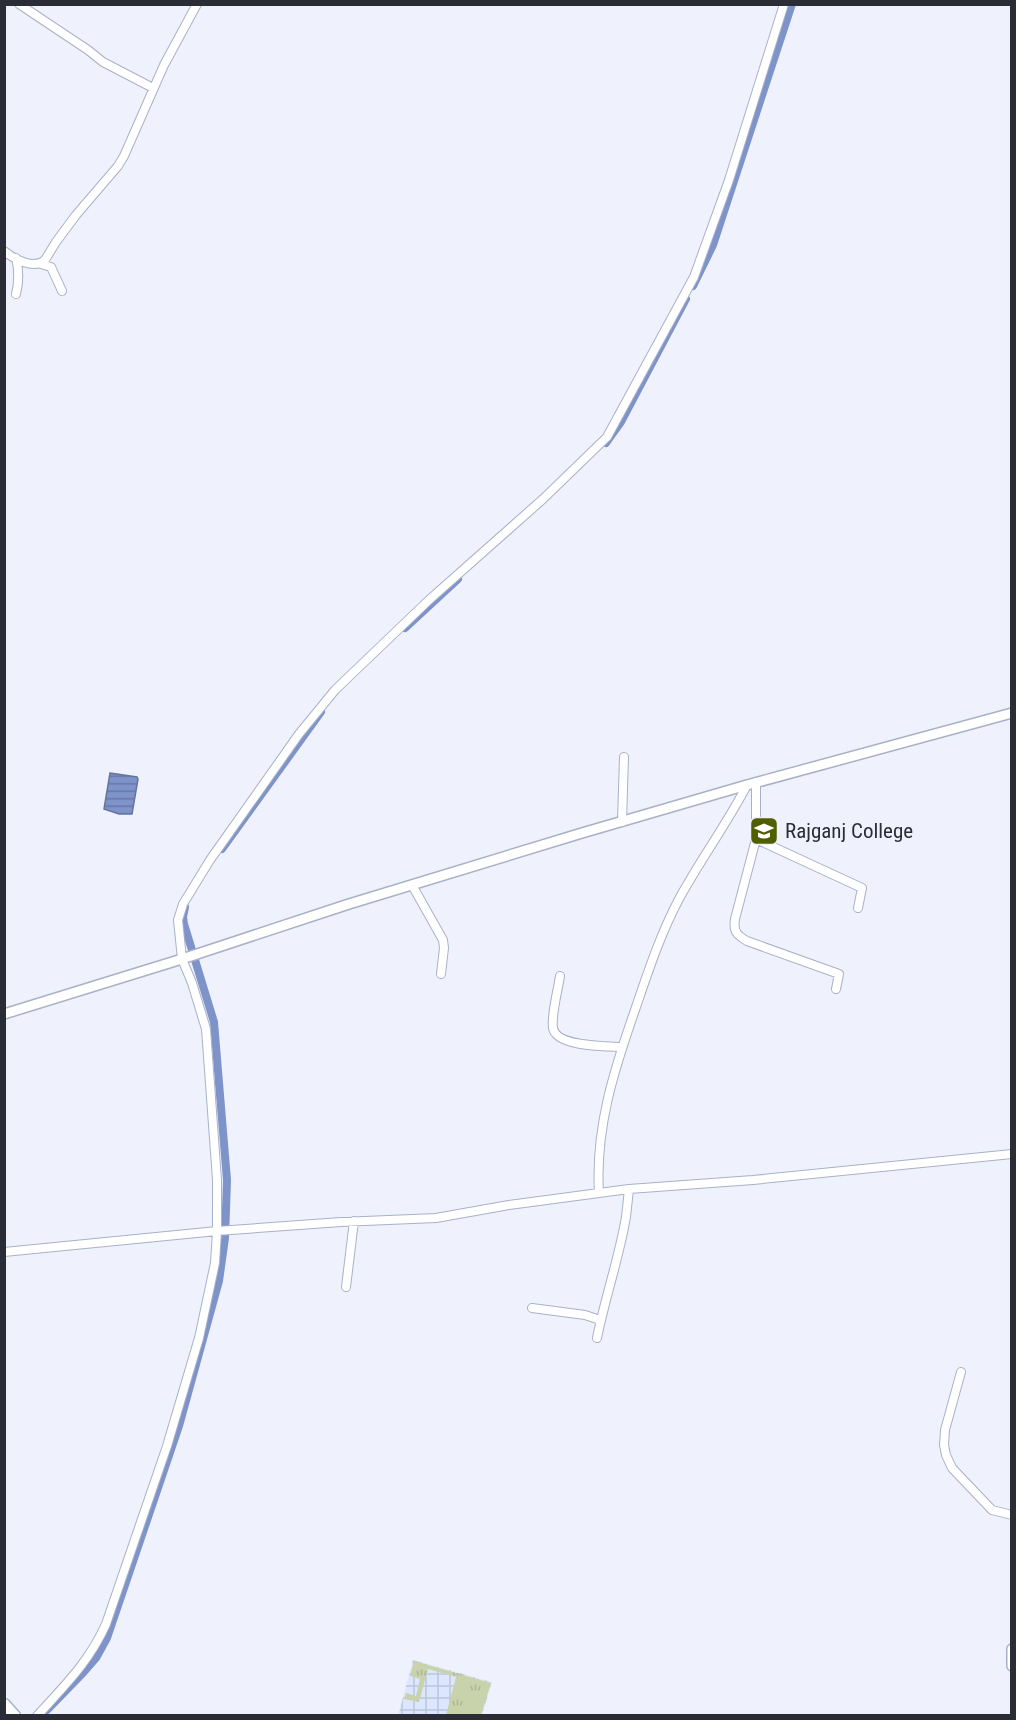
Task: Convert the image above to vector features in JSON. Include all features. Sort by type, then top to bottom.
[{"type":"highway","points":[[4,1705],[14,1716]]},
{"type":"street","points":[[19,4],[103,62],[153,88]]},
{"type":"street","points":[[41,264],[76,215],[124,156],[153,88],[197,4]]},
{"type":"street","points":[[37,1716],[80,1669],[93,1650],[106,1623],[167,1446],[199,1338],[223,1231],[206,1029],[192,983],[189,957],[178,920],[183,904],[210,860],[298,734],[335,690],[429,600],[543,499],[607,437],[694,277],[729,180],[784,4]]},
{"type":"street","points":[[4,251],[16,258],[51,267],[62,291]]},
{"type":"street","points":[[16,258],[19,282],[16,294]]},
{"type":"street","points":[[4,1014],[412,885],[751,783],[1011,713]]},
{"type":"street","points":[[622,822],[624,757]]},
{"type":"street","points":[[751,783],[756,839],[735,919],[736,933],[747,941],[839,974],[836,989]]},
{"type":"street","points":[[599,1193],[604,1113],[622,1047],[654,954],[680,897],[751,783]]},
{"type":"street","points":[[756,839],[862,888],[858,908]]},
{"type":"street","points":[[412,885],[443,940],[441,974]]},
{"type":"street","points":[[560,976],[553,1022],[556,1035],[570,1042],[622,1047]]},
{"type":"street","points":[[4,1252],[223,1231],[354,1221],[436,1218],[509,1205],[629,1189],[753,1180],[1011,1154]]},
{"type":"street","points":[[597,1338],[626,1216],[629,1189]]},
{"type":"street","points":[[346,1287],[354,1221]]},
{"type":"street","points":[[532,1308],[585,1315],[600,1320]]},
{"type":"street","points":[[961,1372],[945,1430],[946,1455],[952,1468],[992,1509],[1011,1515]]},
{"type":"street","points":[[1011,1649],[1011,1666]]},
{"type":"shaded area","points":[[413,1660],[492,1682],[482,1715],[398,1716]]},
{"type":"green space","points":[[414,1661],[491,1683],[481,1715],[446,1715],[456,1677],[428,1669],[419,1702],[404,1699],[406,1693],[416,1696],[420,1679],[410,1676]]},
{"type":"water","points":[[110,773],[137,777],[132,814],[119,814],[104,809]]},
{"type":"waterway","points":[[693,286],[713,245],[792,4]]},
{"type":"waterway","points":[[606,443],[621,422],[686,299]]},
{"type":"waterway","points":[[405,628],[458,579]]},
{"type":"waterway","points":[[222,849],[321,712]]},
{"type":"waterway","points":[[47,1710],[96,1658],[107,1638],[179,1426],[219,1281],[225,1238],[227,1180],[214,1022],[184,924],[185,907]]},
{"type":"place","name":"Rajganj College","points":[[764,831]]}]
